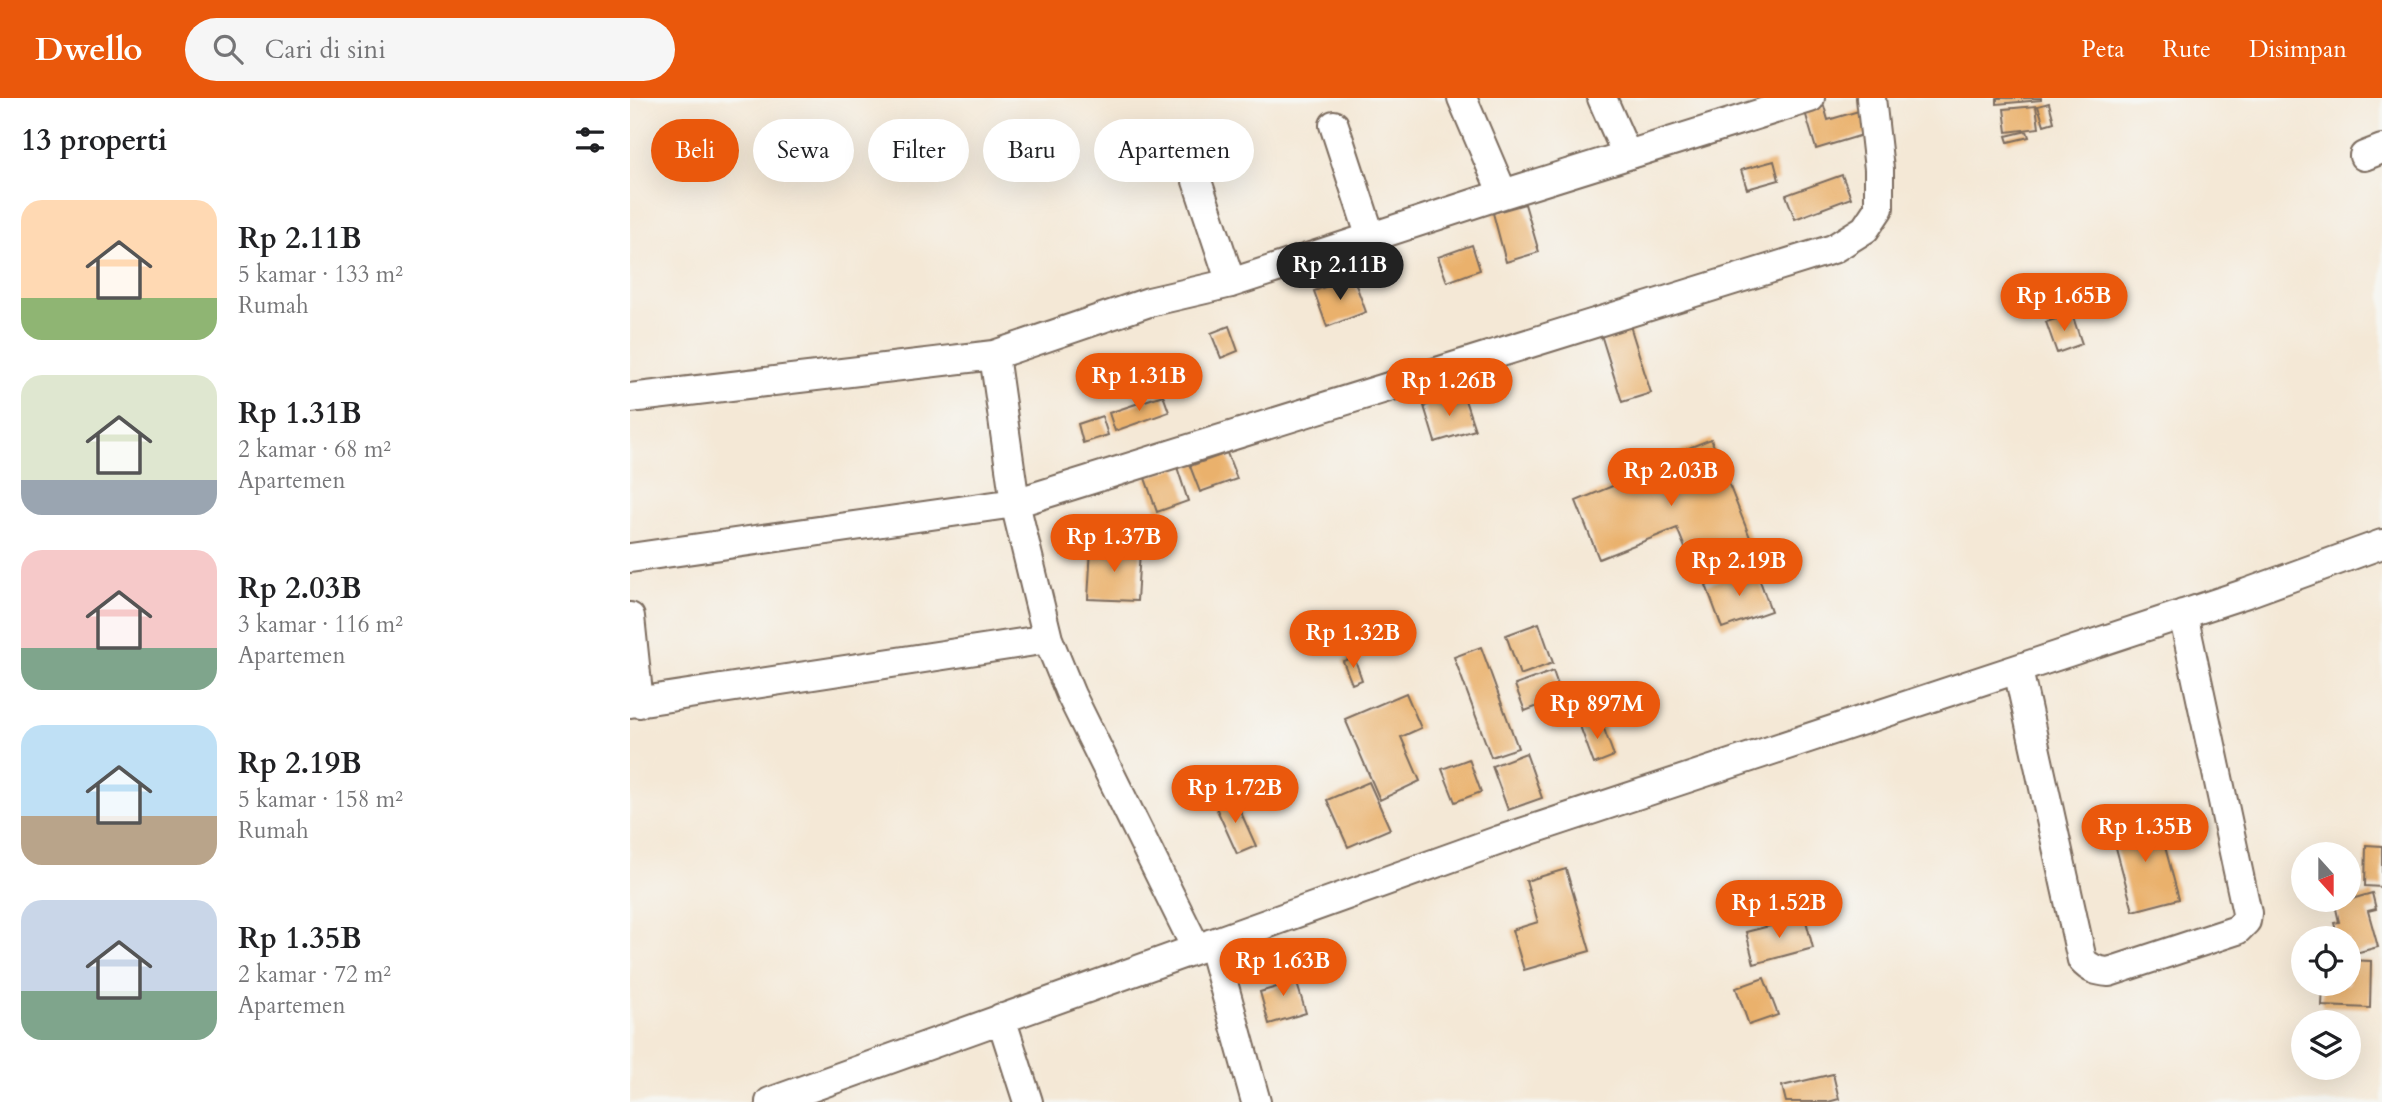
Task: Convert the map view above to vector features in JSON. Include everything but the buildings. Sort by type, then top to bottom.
[{"type":"street","points":[[1462,98],[1503,194]]},
{"type":"street","points":[[1602,98],[1628,155]]},
{"type":"street","points":[[630,398],[994,355],[1149,302],[1231,283],[1628,155],[1745,108],[1810,98]]},
{"type":"street","points":[[630,558],[1015,503],[1833,249],[1864,229],[1878,208],[1879,169],[1871,98]]},
{"type":"street","points":[[1334,125],[1371,238]]},
{"type":"street","points":[[1198,182],[1231,283]]},
{"type":"street","points":[[994,355],[1015,503],[1048,639],[1070,695],[1204,945],[1256,1102]]},
{"type":"street","points":[[770,1102],[821,1093],[1001,1018],[1500,840],[2018,670],[2382,544]]},
{"type":"street","points":[[2018,670],[2082,960],[2098,972],[2109,972],[2237,930],[2246,921],[2247,913],[2183,614]]},
{"type":"street","points":[[630,617],[634,703],[1048,639]]},
{"type":"street","points":[[1001,1018],[1028,1102]]}]
